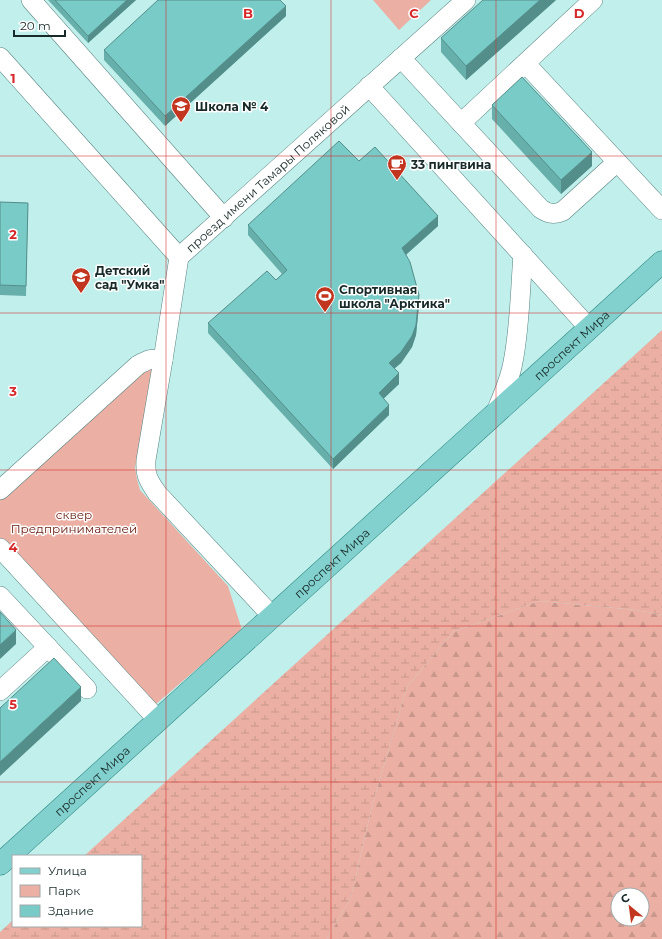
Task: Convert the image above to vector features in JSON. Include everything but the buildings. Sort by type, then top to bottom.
[{"type":"main road","name":"проспект Мира","points":[[0,864],[662,262]]},
{"type":"lane","points":[[31,0],[224,218]]},
{"type":"lane","name":"проезд имени Тамары Поляковой","points":[[0,57],[179,257],[466,0]]},
{"type":"lane","points":[[461,123],[593,0]]},
{"type":"lane","points":[[401,58],[541,209],[548,214],[555,214],[563,211],[617,162]]},
{"type":"lane","points":[[526,64],[662,210]]},
{"type":"lane","points":[[369,86],[589,328]]},
{"type":"lane","points":[[494,416],[506,389],[513,364],[517,340],[523,255]]},
{"type":"lane","points":[[179,257],[146,460],[148,480],[157,492],[272,616]]},
{"type":"lane","points":[[0,490],[138,365],[147,359],[154,358],[163,360]]},
{"type":"lane","points":[[0,548],[158,720]]},
{"type":"lane","points":[[0,596],[87,689]]},
{"type":"lane","points":[[0,691],[48,647]]},
{"type":"green space","points":[[373,0],[431,0],[399,30]]},
{"type":"green space","points":[[662,330],[662,615],[636,610],[539,601],[453,632],[407,687],[372,806],[351,897],[327,939],[0,939],[0,932],[12,921],[12,927],[142,927],[142,855],[85,855]]},
{"type":"green space","name":"сквер Предпринимателей","points":[[154,358],[135,468],[140,490],[228,586],[242,630],[149,710],[0,548],[0,490]]},
{"type":"green space","points":[[539,601],[636,610],[662,615],[662,939],[327,939],[351,897],[372,806],[407,687],[453,632]]},
{"type":"place","name":"Школа № 4","points":[[181,123]]},
{"type":"place","name":"33 пингвина","points":[[397,181]]},
{"type":"place","name":"Детский сад \"Умка\"","points":[[81,294]]},
{"type":"place","name":"Спортивная школа \"Арктика\"","points":[[325,313]]}]
